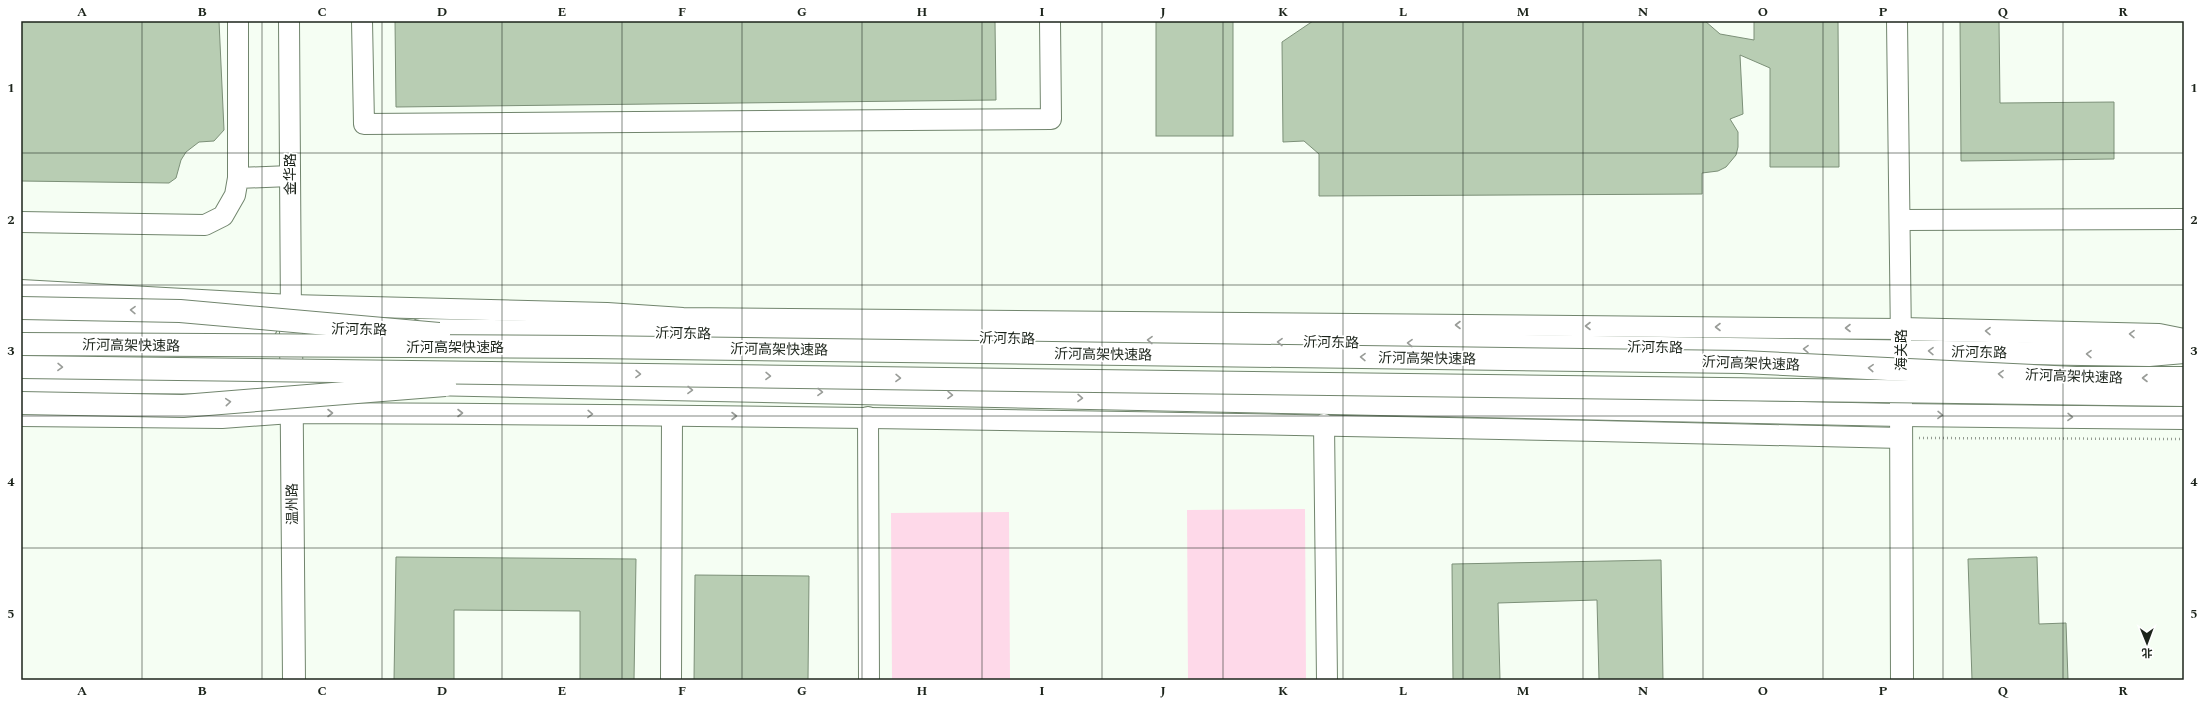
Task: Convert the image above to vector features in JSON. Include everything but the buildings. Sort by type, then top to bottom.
[{"type":"main road","points":[[21,300],[48,325]]},
{"type":"main road","points":[[21,308],[180,311],[590,347]]},
{"type":"main road","points":[[727,318],[771,334]]},
{"type":"main road","name":"沂河东路","points":[[21,324],[1900,350],[2149,355],[2184,352]]},
{"type":"main road","name":"温州路","points":[[291,328],[294,680]]},
{"type":"main road","points":[[1901,329],[2159,335],[2184,340]]},
{"type":"main road","name":"沂河高架快速路","points":[[21,344],[590,347],[1742,362],[2076,378],[2184,378]]},
{"type":"main road","name":"海关路","points":[[1900,350],[1902,680]]},
{"type":"main road","name":"沂河高架快速路","points":[[21,367],[2184,395]]},
{"type":"main road","points":[[21,403],[183,406],[586,374]]},
{"type":"main road","points":[[21,382],[291,381],[1901,415],[2184,418]]},
{"type":"street","name":"金华路","points":[[289,21],[291,328]]},
{"type":"street","points":[[362,21],[364,124],[372,124],[1051,119],[1050,21]]},
{"type":"street","name":"海关路","points":[[1897,21],[1901,220],[1900,350]]},
{"type":"street","points":[[21,222],[205,225],[224,216],[235,195],[238,178],[238,22]]},
{"type":"street","points":[[238,178],[290,176]]},
{"type":"street","points":[[1901,220],[2184,219]]},
{"type":"street","points":[[21,290],[291,305],[607,313],[683,318],[1901,329]]},
{"type":"street","points":[[21,416],[222,418],[291,413],[868,417],[1324,424],[1901,438]]},
{"type":"street","points":[[671,680],[672,416]]},
{"type":"street","points":[[868,417],[869,680]]},
{"type":"street","points":[[1324,424],[1327,680]]},
{"type":"path","points":[[1901,438],[2184,439]]},
{"type":"shaded area","points":[[1305,509],[1306,680],[1188,680],[1187,510]]},
{"type":"shaded area","points":[[1009,512],[1010,680],[892,680],[891,513]]}]
